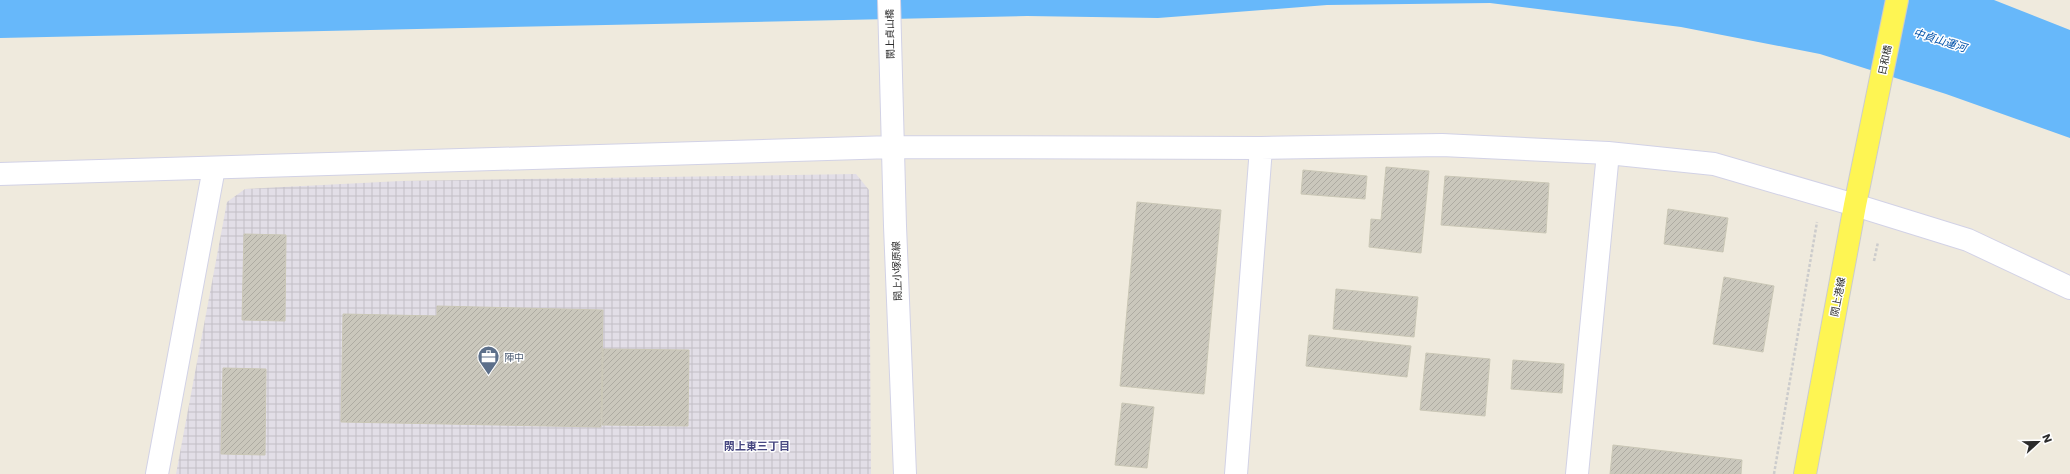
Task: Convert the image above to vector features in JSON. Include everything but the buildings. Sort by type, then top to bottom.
[{"type":"main road","name":"日和橋","points":[[1873,121],[1898,0]]},
{"type":"main road","name":"閖上港線","points":[[1805,474],[1855,205],[1873,121]]},
{"type":"street","name":"閖上貞山橋","points":[[889,0],[891,68]]},
{"type":"street","name":"閖上小塚原線","points":[[891,68],[905,474]]},
{"type":"street","points":[[0,174],[893,147],[1261,148],[1442,144],[1608,153],[1714,164],[1855,205],[1968,240],[2070,288]]},
{"type":"street","points":[[1236,474],[1261,148]]},
{"type":"street","points":[[1577,474],[1608,153]]},
{"type":"street","points":[[157,474],[214,168]]},
{"type":"path","points":[[1774,474],[1818,216]]},
{"type":"shaded area","points":[[856,174],[869,190],[871,474],[176,474],[227,202],[245,189],[401,181]]},
{"type":"water","name":"中貞山運河","points":[[0,0],[1994,0],[2070,30],[2070,138],[1946,94],[1820,54],[1681,27],[1490,3],[1327,5],[1158,18],[1027,16],[0,38]]},
{"type":"place","name":"陣中","points":[[489,376]]},
{"type":"district","name":"閖上東三丁目","points":[[757,446]]}]
